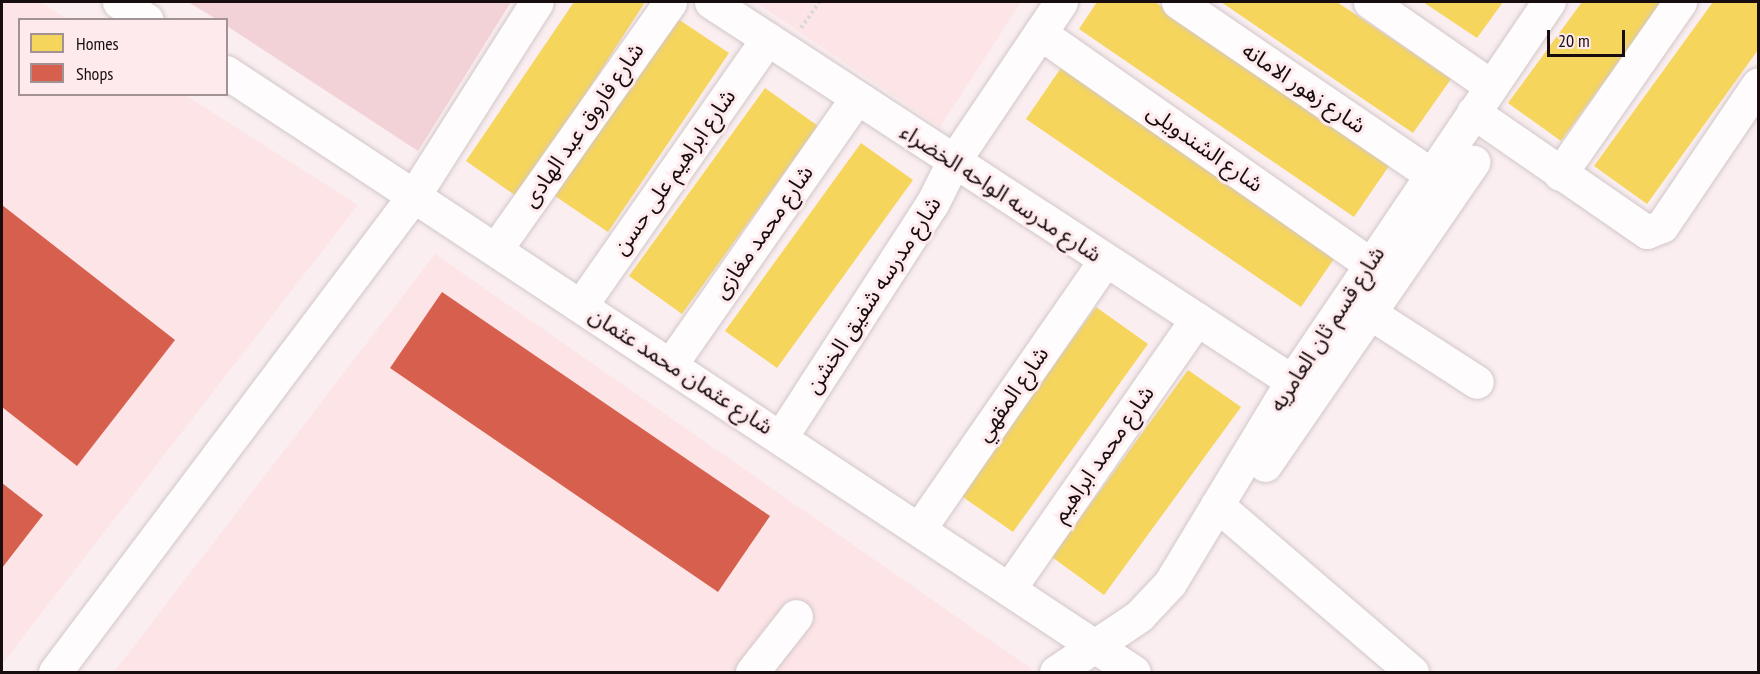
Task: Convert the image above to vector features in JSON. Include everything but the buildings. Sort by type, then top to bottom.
[{"type":"street","points":[[119,2],[144,18]]},
{"type":"street","points":[[55,672],[415,195],[537,2]]},
{"type":"street","name":"شارع فاروق عبد الهادى","points":[[496,249],[670,2]]},
{"type":"street","name":"شارع مدرسه الواحه الخضراء","points":[[711,2],[952,162],[1292,381]]},
{"type":"street","name":"شارع مدرسه شفيق الخشن","points":[[781,437],[932,204],[952,162],[1061,2]]},
{"type":"street","name":"شارع زهور الامانه","points":[[1178,2],[1430,174]]},
{"type":"street","points":[[1370,2],[1482,99],[1560,174],[1647,232],[1662,226],[1758,84]]},
{"type":"street","name":"شارع قسم ثان العامريه","points":[[1056,672],[1097,648],[1159,598],[1224,511],[1292,381],[1369,263],[1549,2]]},
{"type":"street","points":[[1560,174],[1680,2]]},
{"type":"street","name":"شارع الشندويلى","points":[[1040,33],[1369,263]]},
{"type":"street","name":"شارع ابراهيم على حسن","points":[[581,305],[767,39]]},
{"type":"street","name":"شارع عثمان محمد عثمان","points":[[228,73],[1134,672]]},
{"type":"street","name":"شارع محمد مغازى","points":[[671,364],[856,99]]},
{"type":"street","points":[[1412,672],[1224,511],[1370,313],[1473,162]]},
{"type":"street","name":"شارع المقهي","points":[[919,529],[1105,260]]},
{"type":"street","points":[[1370,313],[1477,382]]},
{"type":"street","name":"شارع محمد ابراهيم","points":[[1010,590],[1197,319]]},
{"type":"street","points":[[752,672],[796,616]]},
{"type":"shaded area","points":[[2,2],[40,2],[66,18],[18,18],[18,96],[187,96],[358,205],[2,664]]},
{"type":"shaded area","points":[[188,2],[511,2],[418,151],[228,27],[228,18],[214,18]]},
{"type":"shaded area","points":[[755,2],[1021,2],[940,127]]},
{"type":"shaded area","points":[[435,254],[1036,672],[114,672]]}]
